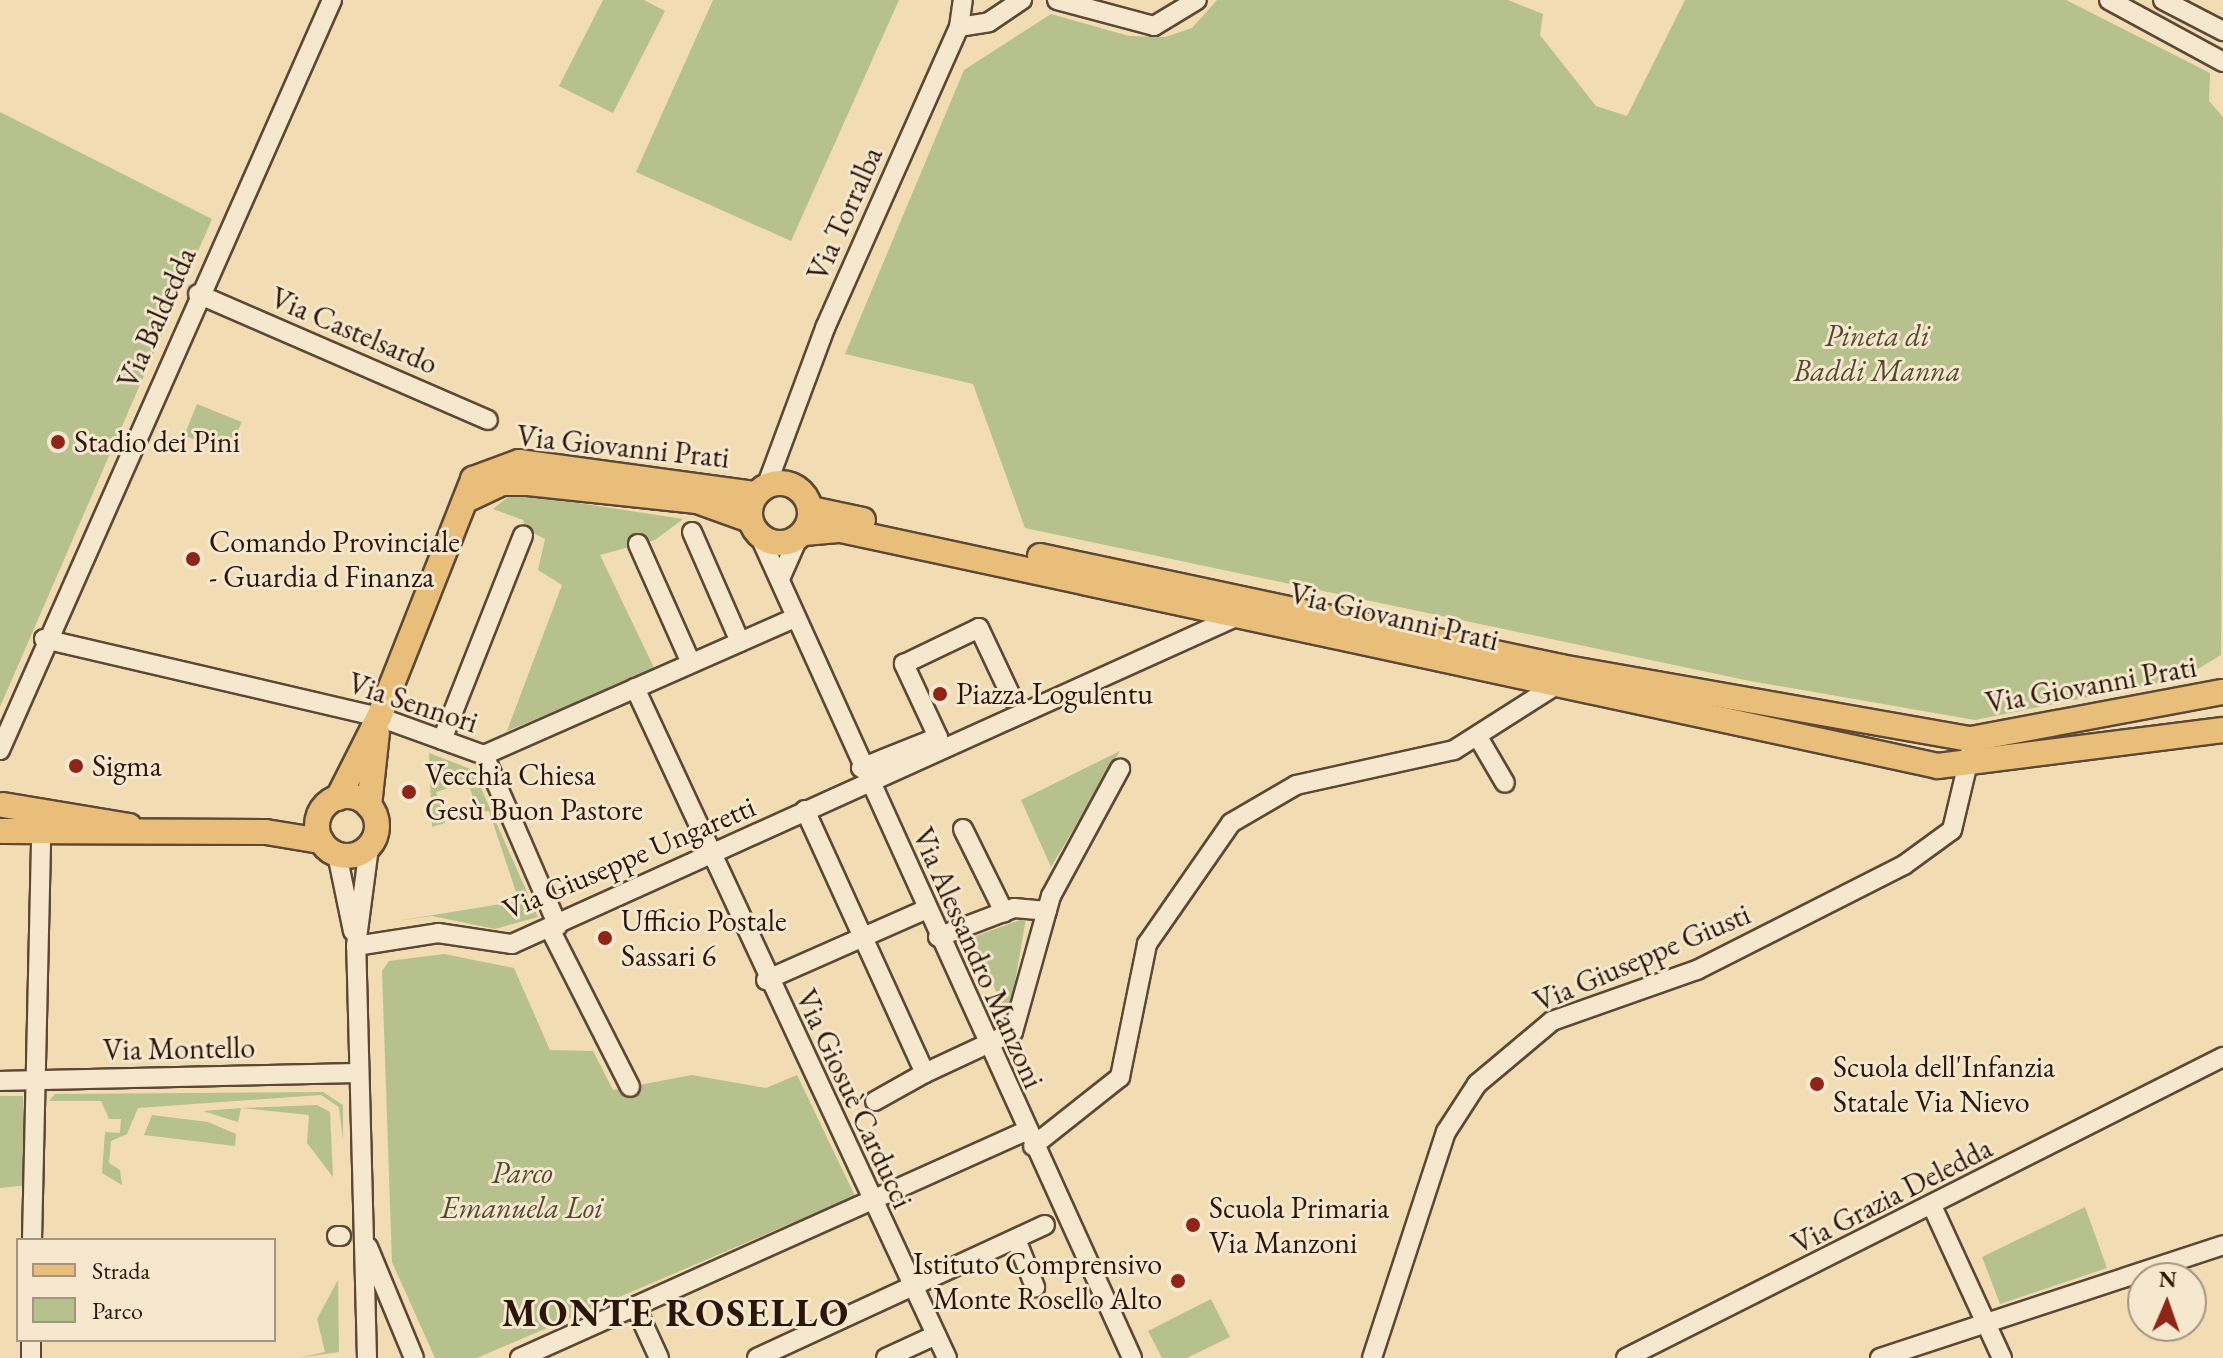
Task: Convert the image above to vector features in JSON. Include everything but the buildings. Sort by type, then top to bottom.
[{"type":"main road","name":"Via Giovanni Prati","points":[[463,503],[473,479],[519,462],[769,488]]},
{"type":"main road","name":"Via Giovanni Prati","points":[[463,503],[502,483],[697,501],[755,528],[779,544],[804,527],[841,530],[1240,615],[1553,687],[1938,766],[1970,767],[2223,730]]},
{"type":"main road","points":[[755,528],[769,488],[800,491],[804,527]]},
{"type":"main road","points":[[329,847],[329,804],[379,717],[463,503]]},
{"type":"main road","name":"Via Giovanni Prati","points":[[804,527],[1561,667],[1971,739],[2223,692]]},
{"type":"main road","points":[[138,830],[100,816],[2,803],[0,831],[266,832],[329,847],[369,847],[377,827],[369,806],[379,717]]},
{"type":"main road","points":[[266,832],[329,804],[369,806]]},
{"type":"street","name":"Via Baldedda","points":[[0,750],[44,639],[332,0]]},
{"type":"street","name":"Via Torralba","points":[[769,488],[825,328],[959,27],[963,0]]},
{"type":"street","points":[[959,27],[989,22],[1022,0]]},
{"type":"street","points":[[1057,0],[1154,26],[1197,0]]},
{"type":"street","points":[[2109,0],[2223,62]]},
{"type":"street","points":[[2163,0],[2223,31]]},
{"type":"street","name":"Via Castelsardo","points":[[198,294],[488,420]]},
{"type":"street","points":[[780,579],[804,527]]},
{"type":"street","name":"Via Alessandro Manzoni","points":[[755,528],[780,579],[792,619],[1132,1358]]},
{"type":"street","points":[[692,532],[740,642]]},
{"type":"street","points":[[442,740],[523,535]]},
{"type":"street","points":[[638,544],[691,663]]},
{"type":"street","points":[[865,776],[1240,615]]},
{"type":"street","name":"Via Sennori","points":[[44,639],[379,717],[484,755],[792,619]]},
{"type":"street","points":[[865,776],[938,737],[904,664],[979,628],[1012,698]]},
{"type":"street","points":[[520,1358],[871,1201],[1030,1138],[1120,1077],[1147,944],[1173,897],[1231,823],[1296,785],[1454,750],[1553,687]]},
{"type":"street","name":"Via Giosuè Carducci","points":[[635,688],[709,859],[947,1358]]},
{"type":"street","points":[[1478,737],[1505,783]]},
{"type":"street","name":"Via Giovanni Prati","points":[[1970,767],[1971,739]]},
{"type":"street","points":[[484,755],[554,927],[630,1087]]},
{"type":"street","name":"Via Giuseppe Giusti","points":[[1372,1358],[1446,1132],[1477,1084],[1552,1021],[1697,970],[1904,865],[1952,830],[1970,767]]},
{"type":"street","points":[[875,1101],[925,1073],[1013,1032],[1047,911],[1120,769]]},
{"type":"street","name":"Via Giuseppe Ungaretti","points":[[356,946],[438,933],[512,944],[709,859],[865,776]]},
{"type":"street","points":[[805,810],[925,1073]]},
{"type":"street","points":[[963,829],[1004,912]]},
{"type":"street","points":[[32,1238],[41,832]]},
{"type":"street","points":[[329,847],[356,946]]},
{"type":"street","points":[[367,1358],[356,946],[369,847]]},
{"type":"street","points":[[938,937],[1025,905],[1047,911]]},
{"type":"street","points":[[766,980],[925,910]]},
{"type":"street","name":"Via Grazia Deledda","points":[[1626,1358],[1933,1208],[2223,1057]]},
{"type":"street","name":"Via Montello","points":[[0,1081],[359,1073]]},
{"type":"street","points":[[1933,1208],[2002,1358]]},
{"type":"street","points":[[757,1358],[1045,1225]]},
{"type":"street","points":[[364,1237],[414,1358]]},
{"type":"street","points":[[1016,1239],[1035,1287]]},
{"type":"street","points":[[1880,1358],[1988,1327],[2223,1245]]},
{"type":"street","points":[[636,1308],[659,1358]]},
{"type":"street","points":[[886,1358],[936,1335]]},
{"type":"green space","points":[[603,0],[644,0],[665,11],[613,113],[559,86]]},
{"type":"green space","points":[[713,0],[899,0],[791,241],[636,172]]},
{"type":"green space","name":"Pineta di Baddi Manna","points":[[1217,0],[1508,0],[1543,14],[1540,35],[1596,106],[1627,116],[1685,0],[2066,0],[2210,73],[2209,101],[2223,117],[2221,655],[2183,678],[1975,720],[1750,681],[1025,528],[973,384],[845,354],[964,70],[1051,14],[1129,36],[1165,37],[1192,28]]},
{"type":"green space","name":"Stadio dei Pini","points":[[0,112],[212,219],[0,707]]},
{"type":"green space","points":[[197,404],[242,422],[229,454],[184,436]]},
{"type":"green space","points":[[513,493],[683,519],[655,540],[600,555],[655,670],[507,731],[562,585],[538,570],[545,539],[525,529],[523,520],[493,509]]},
{"type":"green space","points":[[1120,751],[1051,867],[1021,800]]},
{"type":"green space","points":[[429,753],[473,770],[538,917],[495,929],[432,916],[397,921],[519,901],[489,811],[478,812],[468,782],[436,792],[445,823],[432,827]]},
{"type":"green space","points":[[1026,918],[1011,1005],[1003,1008],[973,937]]},
{"type":"green space","name":"Parco Emanuela Loi","points":[[444,954],[514,968],[550,1050],[593,1051],[613,1090],[692,1075],[766,1088],[797,1075],[855,1196],[477,1358],[435,1358],[392,1262],[382,971],[389,961]]},
{"type":"green space","points":[[323,1092],[343,1105],[343,1140],[339,1107],[321,1095],[138,1108],[127,1134],[111,1141],[109,1163],[120,1170],[122,1185],[102,1173],[105,1132],[120,1133],[121,1119],[109,1119],[101,1101],[49,1101],[55,1094]]},
{"type":"green space","points":[[0,1096],[23,1096],[28,1185],[0,1188]]},
{"type":"green space","points":[[317,1105],[330,1112],[333,1177],[307,1143],[309,1115],[241,1108],[238,1122],[203,1111],[240,1108]]},
{"type":"green space","points":[[152,1115],[208,1122],[236,1134],[235,1146],[144,1135]]},
{"type":"green space","points":[[2085,1207],[2107,1268],[2000,1304],[1982,1257]]},
{"type":"green space","points":[[338,1280],[339,1352],[298,1358],[325,1352],[317,1319]]},
{"type":"green space","points":[[1211,1299],[1230,1337],[1187,1358],[1162,1358],[1148,1331]]},
{"type":"place","name":"Stadio dei Pini","points":[[58,442]]},
{"type":"place","name":"Comando Provinciale - Guardia d Finanza","points":[[193,559]]},
{"type":"place","name":"Piazza Logulentu","points":[[940,694]]},
{"type":"place","name":"Sigma","points":[[76,766]]},
{"type":"place","name":"Vecchia Chiesa Gesù Buon Pastore","points":[[409,792]]},
{"type":"place","name":"Ufficio Postale Sassari 6","points":[[605,938]]},
{"type":"place","name":"Scuola dell'Infanzia Statale Via Nievo","points":[[1817,1084]]},
{"type":"place","name":"Scuola Primaria Via Manzoni","points":[[1193,1225]]},
{"type":"place","name":"Istituto Comprensivo Monte Rosello Alto","points":[[1178,1281]]},
{"type":"district","name":"MONTE ROSELLO","points":[[676,1313]]}]
